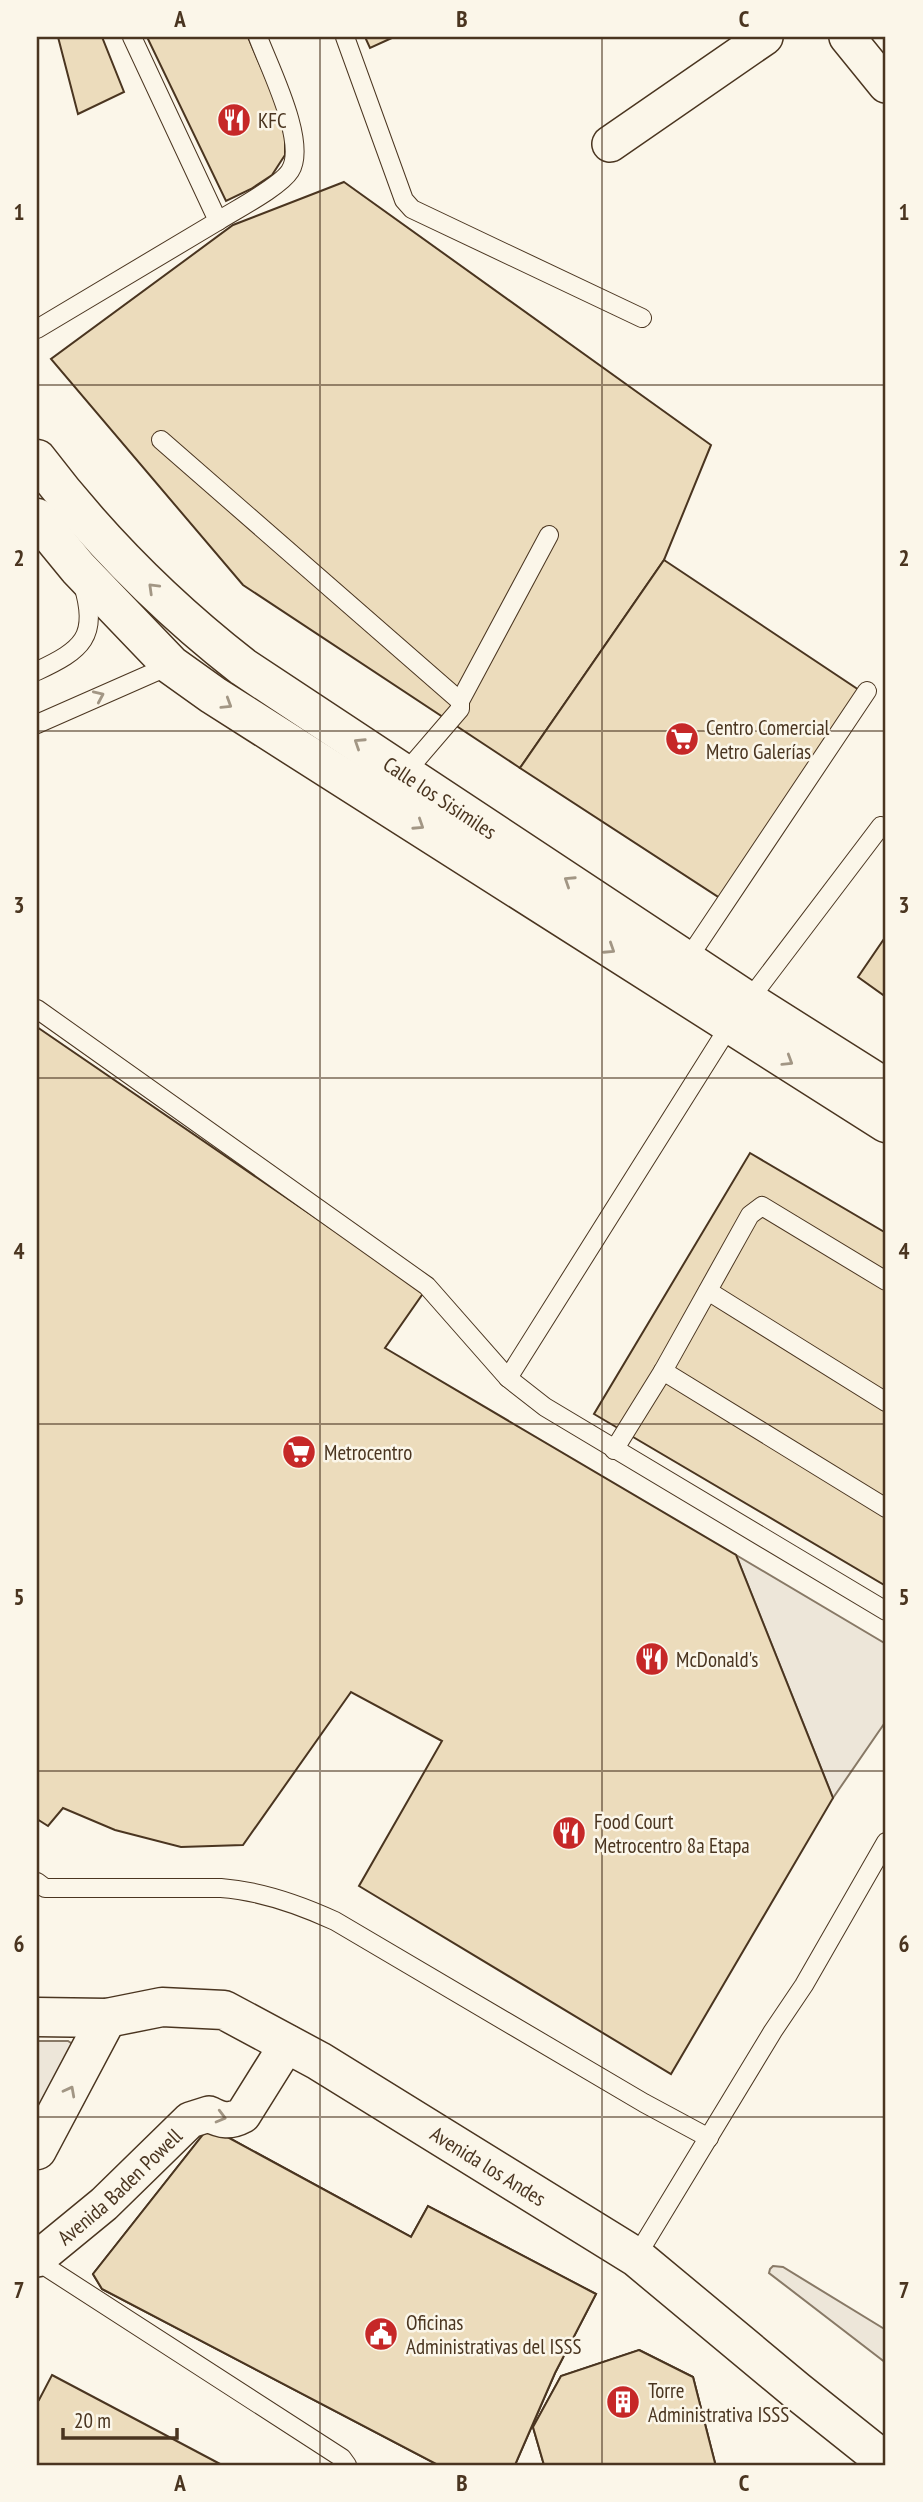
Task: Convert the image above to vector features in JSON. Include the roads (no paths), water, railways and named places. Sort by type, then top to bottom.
[{"type":"main road","name":"Calle los Sisimiles","points":[[37,459],[106,544],[202,635],[243,667],[405,773],[679,973],[739,1013],[886,1123]]},
{"type":"main road","name":"Calle los Sisimiles","points":[[37,518],[78,568],[171,665],[213,695],[679,973]]},
{"type":"main road","name":"Calle los Sisimiles","points":[[739,1013],[886,1087]]},
{"type":"main road","name":"Avenida los Andes","points":[[37,2017],[107,2018],[162,2007],[224,2010],[288,2043],[636,2257],[886,2462]]},
{"type":"main road","points":[[37,2150],[107,2018]]},
{"type":"street","points":[[610,144],[765,37]]},
{"type":"street","points":[[847,37],[886,85]]},
{"type":"street","name":"Avenida Baden Powell","points":[[37,2260],[104,2204],[190,2120],[209,2114],[219,2120],[233,2120],[243,2115],[288,2043]]},
{"type":"lane","points":[[132,37],[218,221]]},
{"type":"lane","points":[[37,329],[218,221],[290,172],[296,151],[294,131],[258,37]]},
{"type":"lane","points":[[345,37],[404,200],[412,209],[642,318]]},
{"type":"lane","points":[[160,440],[460,701]]},
{"type":"lane","points":[[405,773],[460,709],[460,701],[550,535]]},
{"type":"lane","points":[[37,671],[57,662],[84,642],[90,622],[88,599],[78,568]]},
{"type":"lane","points":[[37,724],[171,665]]},
{"type":"lane","points":[[679,973],[867,691]]},
{"type":"lane","points":[[508,1378],[739,1013],[881,826]]},
{"type":"lane","points":[[37,1009],[427,1286],[508,1378],[545,1408],[886,1611]]},
{"type":"lane","points":[[614,1450],[663,1371],[750,1215],[762,1206],[886,1281]]},
{"type":"lane","points":[[708,1291],[886,1402]]},
{"type":"lane","points":[[663,1371],[886,1508]]},
{"type":"lane","points":[[636,2257],[773,2031],[804,1985],[886,1842]]},
{"type":"lane","points":[[37,1882],[46,1888],[246,1890],[307,1908],[335,1921],[709,2138]]},
{"type":"lane","points":[[37,2260],[342,2458],[347,2465]]},
{"type":"place","name":"KFC","points":[[234,120]]},
{"type":"place","name":"Centro Comercial Metro Galerías","points":[[682,739]]},
{"type":"place","name":"Metrocentro","points":[[299,1452]]},
{"type":"place","name":"McDonald's","points":[[652,1659]]},
{"type":"place","name":"Food Court Metrocentro 8a Etapa","points":[[569,1833]]},
{"type":"place","name":"Oficinas Administrativas del ISSS","points":[[381,2334]]},
{"type":"place","name":"Torre Administrativa ISSS","points":[[623,2402]]}]
